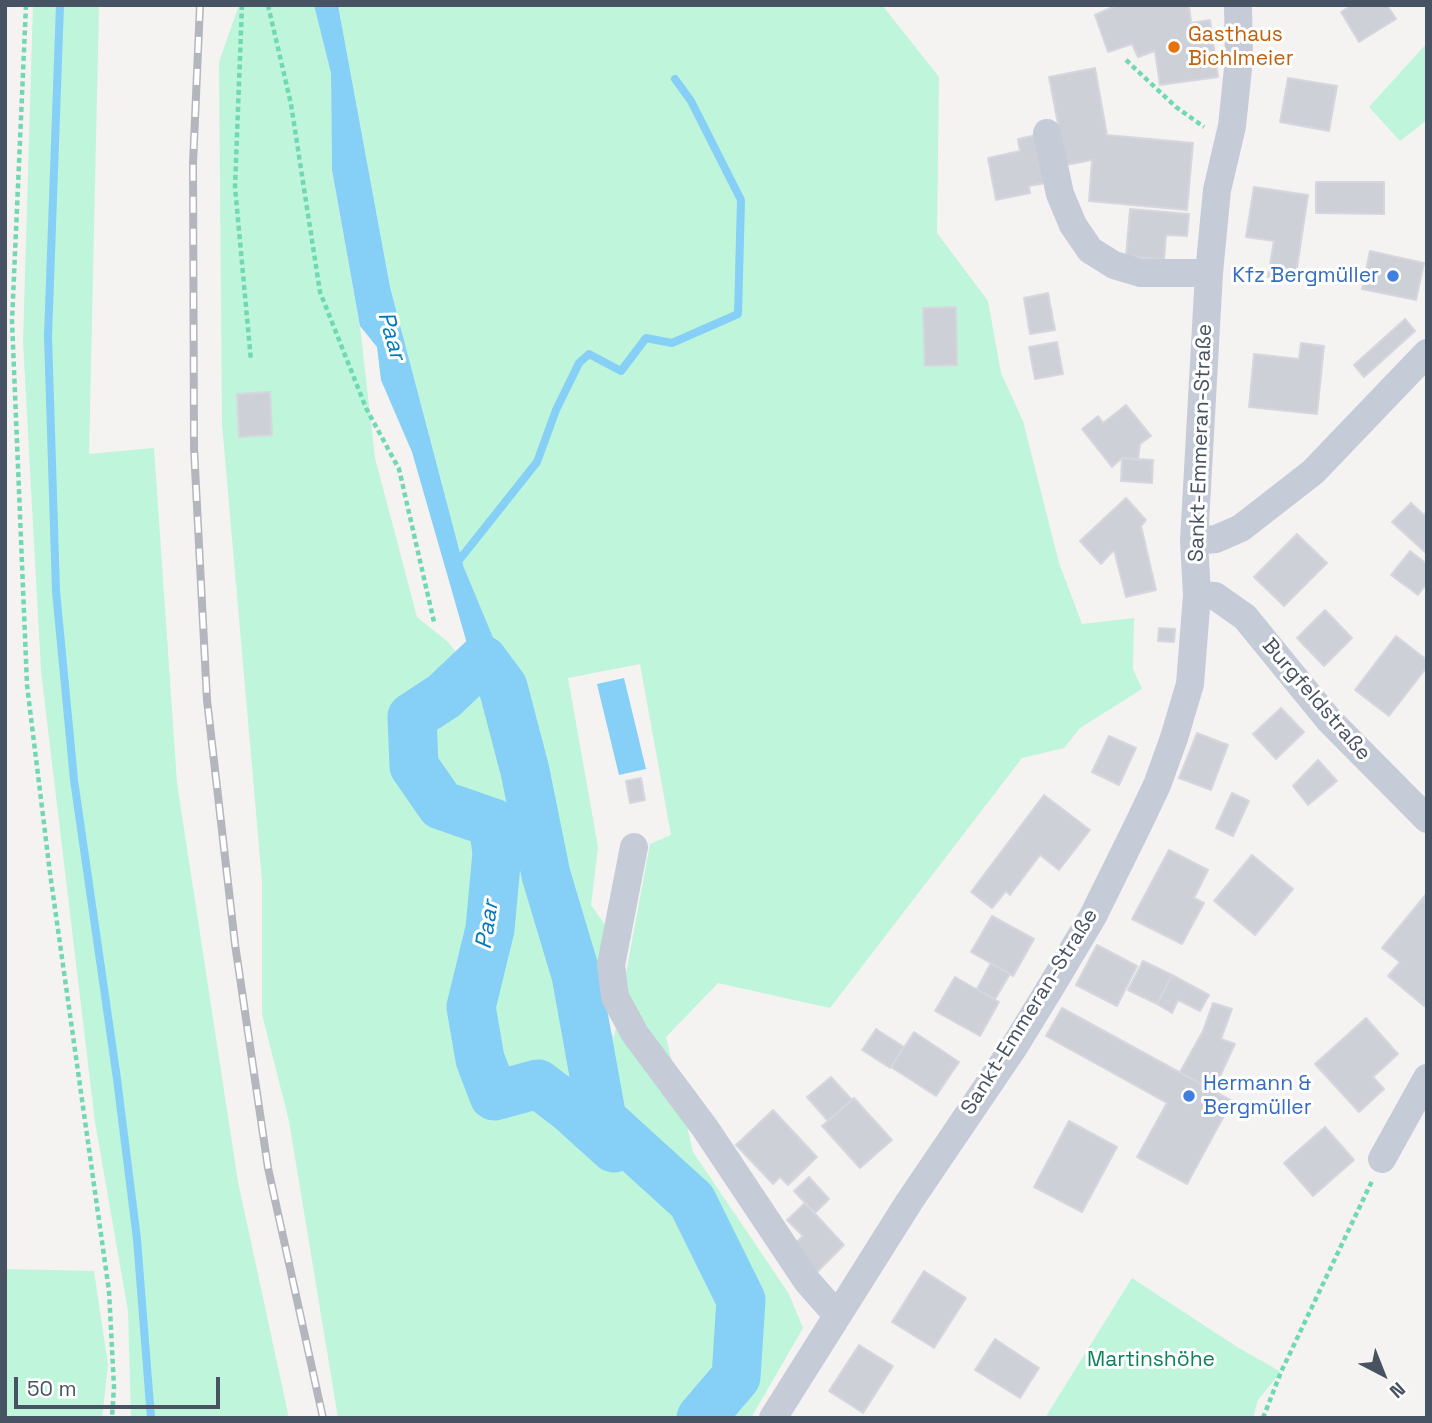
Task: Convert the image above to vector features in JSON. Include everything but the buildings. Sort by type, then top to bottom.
[{"type":"street","name":"Sankt-Emmeran-Straße","points":[[773,1418],[836,1314],[1020,1036],[1093,916],[1157,785],[1174,738],[1190,684],[1197,595],[1194,541],[1209,273],[1217,190],[1232,126],[1239,59],[1238,5]]},
{"type":"street","points":[[1047,133],[1060,194],[1073,225],[1090,250],[1114,265],[1141,273],[1209,273]]},
{"type":"street","points":[[1194,541],[1216,539],[1241,528],[1313,472],[1427,353]]},
{"type":"street","name":"Burgfeldstraße","points":[[1197,595],[1215,596],[1245,617],[1329,720],[1427,819]]},
{"type":"street","points":[[634,847],[611,965],[615,997],[635,1034],[705,1128],[807,1281],[836,1314]]},
{"type":"street","points":[[1382,1158],[1427,1078]]},
{"type":"path","points":[[26,5],[12,321],[27,685],[50,873],[109,1292],[114,1387],[112,1418]]},
{"type":"path","points":[[242,5],[235,187],[251,361]]},
{"type":"path","points":[[268,5],[291,104],[320,292],[366,408],[399,469],[433,622]]},
{"type":"path","points":[[1126,60],[1176,107],[1227,144]]},
{"type":"path","points":[[1263,1418],[1281,1372],[1382,1158]]},
{"type":"green space","points":[[33,5],[99,5],[89,454],[154,448],[177,783],[238,1182],[289,1418],[131,1418],[128,1311],[95,1122],[41,671],[23,341]]},
{"type":"green space","points":[[239,5],[314,5],[331,73],[332,170],[360,326],[375,458],[417,617],[448,642],[474,675],[491,685],[464,568],[390,287],[338,5],[882,5],[939,77],[937,233],[988,301],[1001,373],[1023,421],[1059,563],[1082,624],[1134,618],[1133,669],[1142,689],[1080,728],[1064,748],[1022,758],[830,1008],[718,983],[666,1037],[693,1152],[789,1294],[803,1328],[751,1418],[338,1418],[289,1121],[262,1014],[262,881],[222,424],[219,62]],"holes":[[[640,664],[671,835],[650,844],[614,1038],[598,1000],[597,971],[605,925],[591,905],[598,847],[568,678]]]},
{"type":"green space","points":[[1427,43],[1427,120],[1400,141],[1369,107]]},
{"type":"green space","points":[[5,1269],[94,1271],[108,1365],[102,1418],[5,1418]]},
{"type":"green space","name":"Martinshöhe","points":[[1132,1278],[1237,1347],[1281,1372],[1258,1400],[1253,1418],[1045,1418]]},
{"type":"water","points":[[314,5],[338,5],[390,287],[464,568],[507,671],[531,709],[500,723],[492,686],[472,661],[412,452],[381,380],[377,347],[360,326],[332,170],[331,73]]},
{"type":"water","points":[[624,678],[646,769],[619,775],[597,684]]},
{"type":"waterway","points":[[60,5],[48,336],[56,591],[74,780],[137,1239],[151,1418]]},
{"type":"waterway","points":[[456,564],[537,462],[556,410],[579,363],[589,354],[621,371],[646,338],[672,343],[738,314],[741,200],[691,101],[675,79]]},
{"type":"waterway","name":"Paar","points":[[482,660],[444,696],[412,717],[414,766],[441,805],[493,823],[497,853],[490,929],[471,1007],[480,1059],[494,1096],[538,1084],[571,1109],[614,1148]]},
{"type":"waterway","name":"Paar","points":[[483,660],[503,687],[525,771],[546,875],[576,975],[602,1119],[692,1201],[741,1300],[736,1377],[701,1418]]},
{"type":"railway","points":[[200,5],[193,164],[194,448],[207,700],[235,944],[268,1168],[323,1418]]},
{"type":"place","name":"Gasthaus Bichlmeier","points":[[1174,47]]},
{"type":"place","name":"Kfz Bergmüller","points":[[1393,276]]},
{"type":"place","name":"Hermann & Bergmüller","points":[[1189,1096]]}]
